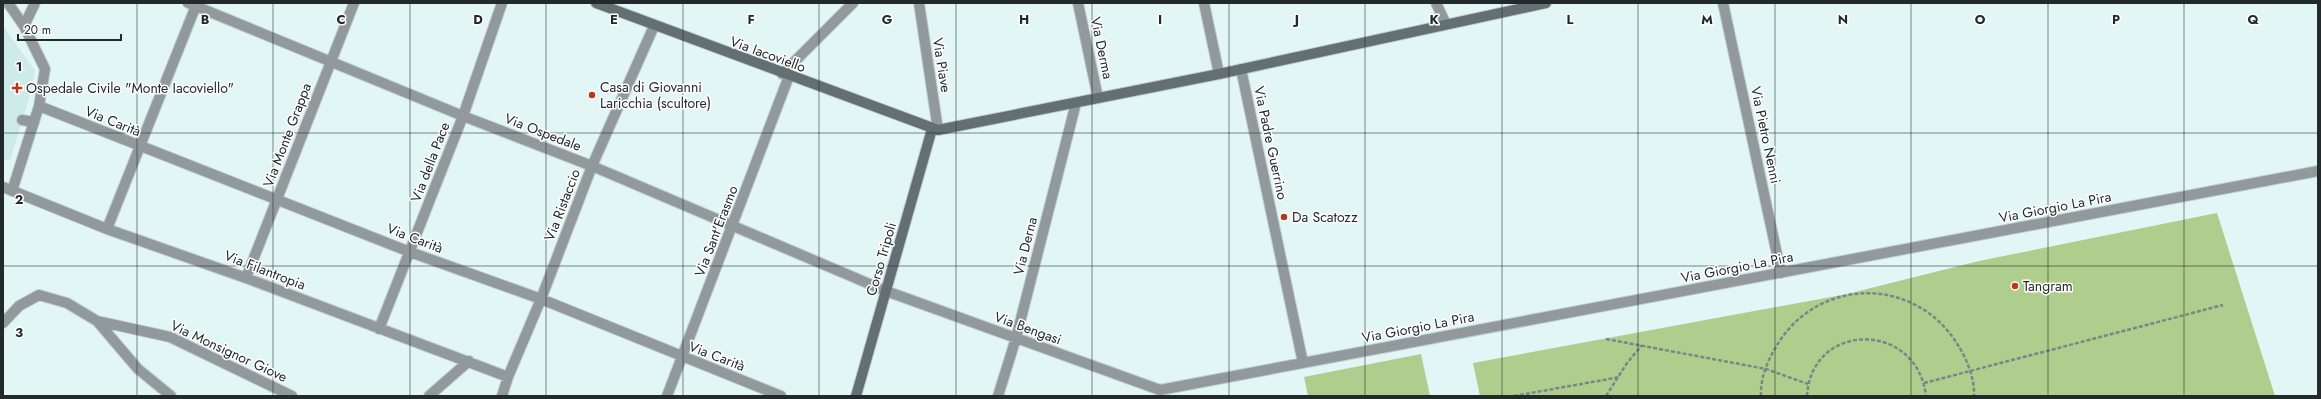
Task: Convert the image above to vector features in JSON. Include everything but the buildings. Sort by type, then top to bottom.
[{"type":"main road","name":"Via Iacoviello","points":[[596,3],[935,130]]},
{"type":"main road","points":[[935,130],[1219,74],[1546,3]]},
{"type":"main road","name":"Corso Tripoli","points":[[856,396],[935,130]]},
{"type":"street","points":[[7,189],[34,122],[39,106],[45,69],[24,26],[8,3]]},
{"type":"street","points":[[24,26],[35,3]]},
{"type":"street","name":"Via Monte Grappa","points":[[246,278],[354,3]]},
{"type":"street","name":"Via della Pace","points":[[379,329],[463,116],[502,3]]},
{"type":"street","points":[[786,75],[853,3]]},
{"type":"street","name":"Via Piave","points":[[919,3],[935,130]]},
{"type":"street","name":"Via Derma","points":[[1078,3],[1098,98]]},
{"type":"street","points":[[1204,3],[1219,74]]},
{"type":"street","points":[[1436,3],[1446,24]]},
{"type":"street","name":"Via Pietro Nenni","points":[[1723,3],[1781,273]]},
{"type":"street","points":[[107,229],[194,4]]},
{"type":"street","name":"Via Ospedale","points":[[194,4],[331,63],[592,166],[886,291]]},
{"type":"street","name":"Via Ristaccio","points":[[502,396],[508,377],[541,299],[592,166],[654,26]]},
{"type":"street","name":"Via Padre Guerrino","points":[[1241,69],[1303,363]]},
{"type":"street","name":"Via Sant'Erasmo","points":[[667,396],[733,226],[786,75]]},
{"type":"street","name":"Via Derna","points":[[998,396],[1016,338],[1076,103]]},
{"type":"street","name":"Via Carità","points":[[39,106],[139,147],[410,252],[541,299],[682,358],[781,396]]},
{"type":"street","points":[[22,120],[34,122]]},
{"type":"street","name":"Via Giorgio La Pira","points":[[1159,393],[1303,363],[2318,171]]},
{"type":"street","name":"Via Filantropia","points":[[7,189],[107,229],[246,278],[508,377]]},
{"type":"street","name":"Via Bengasi","points":[[886,291],[1016,338],[1159,393]]},
{"type":"street","name":"Via Monsignor Giove","points":[[3,323],[19,306],[39,295],[67,303],[97,321],[170,337],[292,396]]},
{"type":"street","points":[[97,321],[138,368],[171,396]]},
{"type":"street","points":[[429,396],[469,361]]},
{"type":"path","points":[[1761,396],[1761,389],[1769,356],[1788,328],[1815,306],[1847,294],[1883,293],[1917,304],[1946,326],[1966,356],[1974,396]]},
{"type":"path","points":[[1924,383],[2223,305]]},
{"type":"path","points":[[1606,339],[1766,369],[1808,384]]},
{"type":"path","points":[[1807,396],[1808,384],[1814,368],[1825,354],[1840,345],[1857,339],[1874,339],[1891,344],[1906,354],[1917,367],[1924,383],[1926,396]]},
{"type":"path","points":[[1606,396],[1642,345]]},
{"type":"path","points":[[1514,396],[1620,377]]},
{"type":"shaded area","name":"Ospedale Civile \"Monte Iacoviello\"","points":[[3,26],[35,71],[28,102],[10,160],[3,159]]},
{"type":"green space","points":[[2217,213],[2275,396],[1480,396],[1473,363],[1847,294],[1979,261]]},
{"type":"green space","points":[[1421,354],[1430,396],[1308,396],[1304,377]]},
{"type":"place","name":"Ospedale Civile \"Monte Iacoviello\"","points":[[17,88]]},
{"type":"place","name":"Casa di Giovanni Laricchia (scultore)","points":[[592,95]]},
{"type":"place","name":"Da Scatozz","points":[[1284,217]]},
{"type":"place","name":"Tangram","points":[[2015,286]]}]
